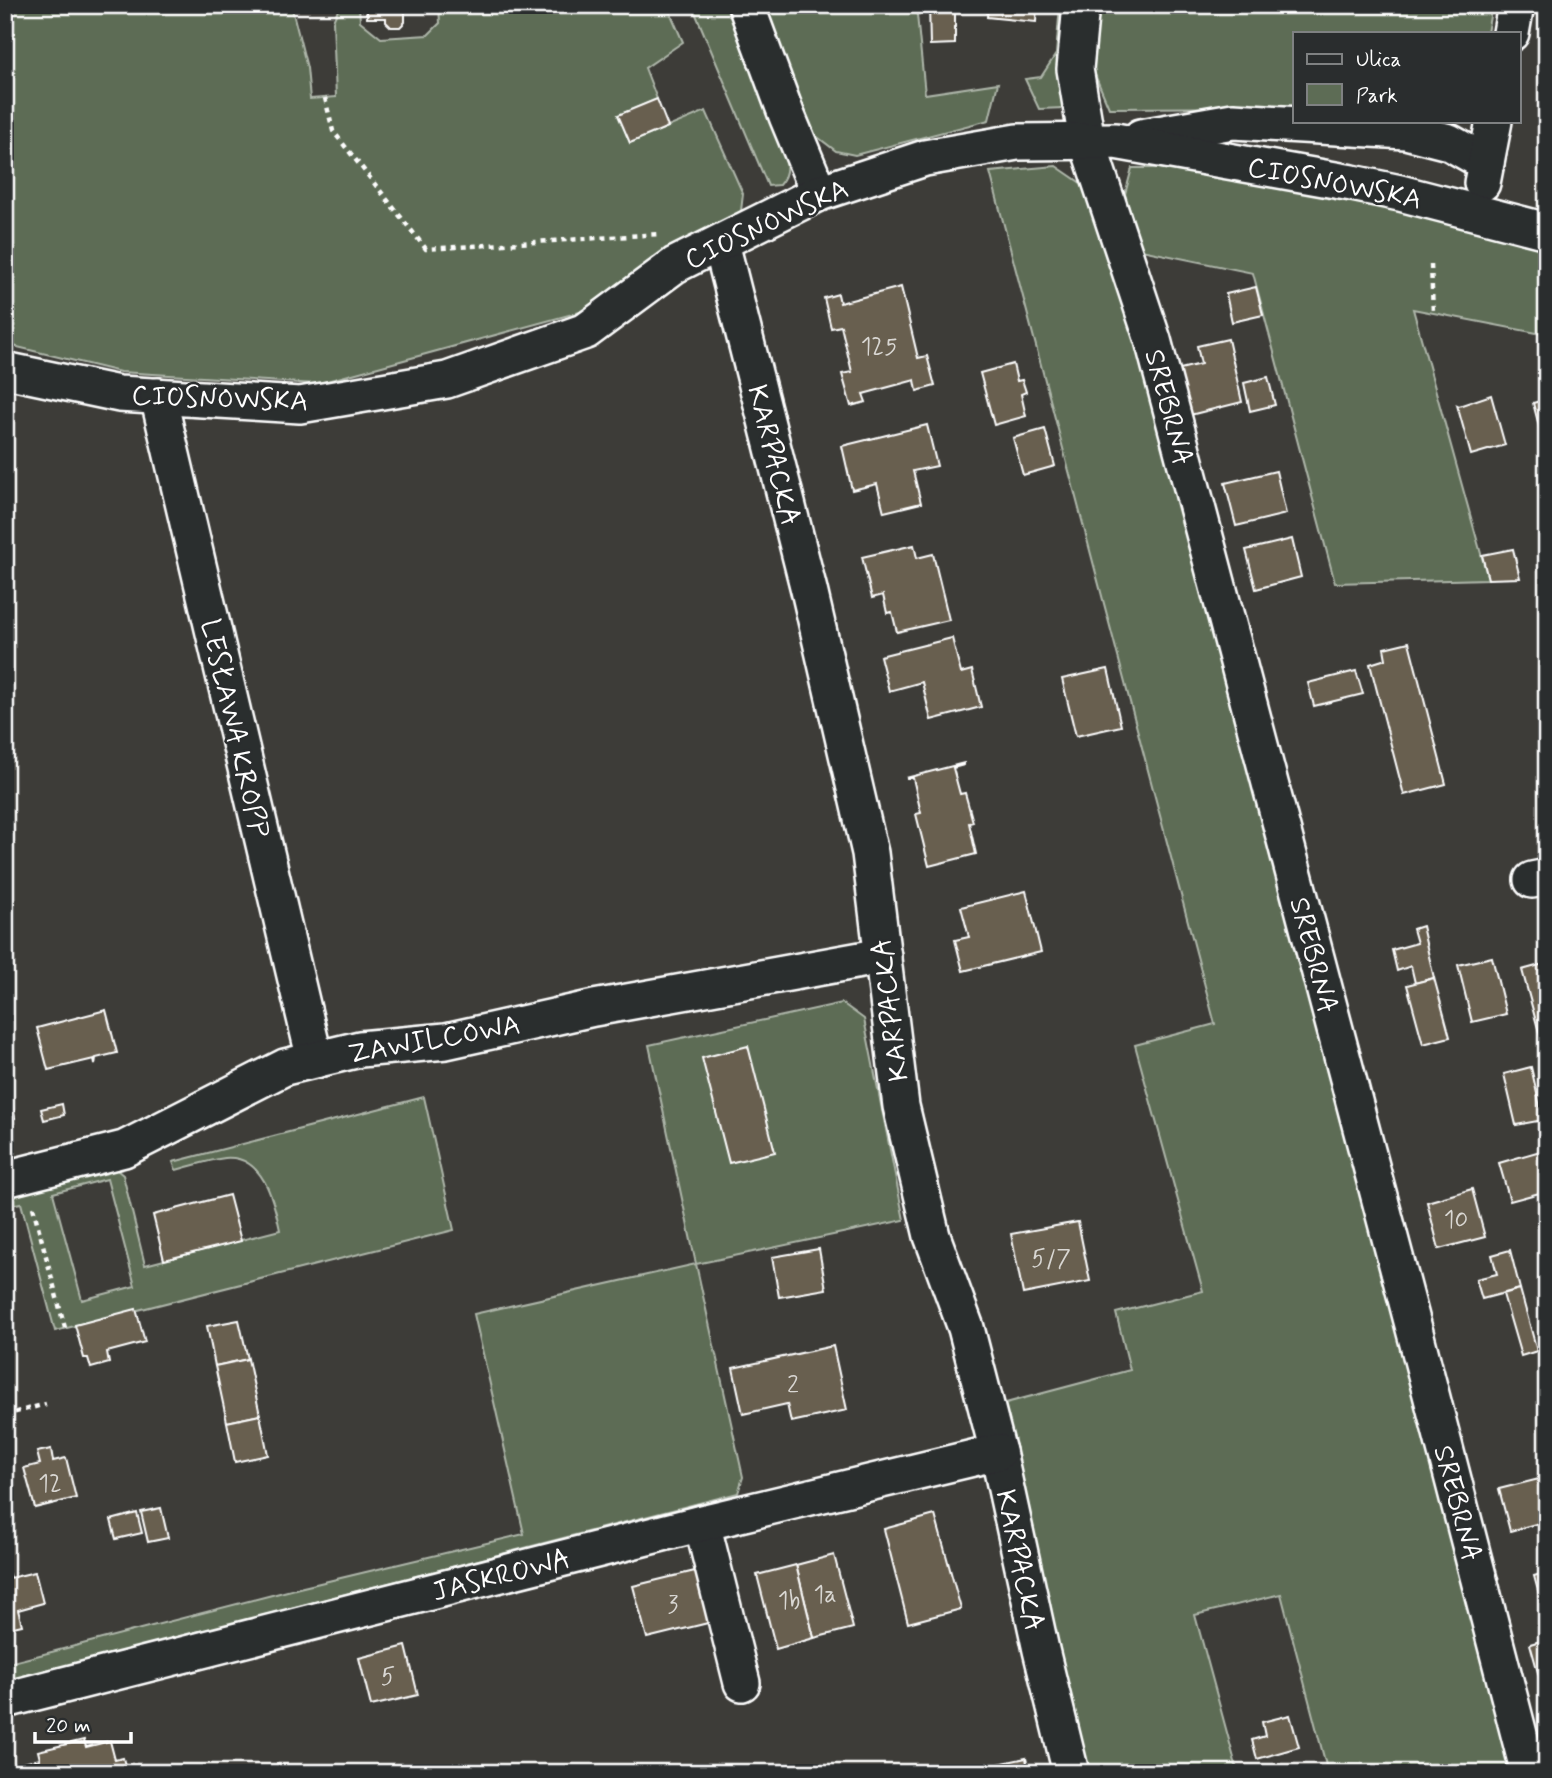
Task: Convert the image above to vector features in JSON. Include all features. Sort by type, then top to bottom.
[{"type":"street","points":[[746,5],[819,193]]},
{"type":"street","name":"SREBRNA","points":[[1082,5],[1075,69],[1101,141],[1529,1773]]},
{"type":"street","points":[[1511,32],[1516,5]]},
{"type":"street","points":[[1101,141],[1247,121],[1406,131],[1449,142],[1486,163]]},
{"type":"street","points":[[1476,213],[1494,122]]},
{"type":"street","name":"CIOSNOWSKA","points":[[5,370],[119,394],[300,405],[447,380],[586,331],[675,265],[819,193],[925,158],[1017,142],[1101,141],[1352,183],[1547,231]]},
{"type":"street","name":"KARPACKA","points":[[721,243],[809,590],[870,853],[901,1106],[932,1236],[966,1328],[998,1452],[1071,1773]]},
{"type":"street","name":"LESŁAWA KROPP","points":[[158,396],[315,1060]]},
{"type":"street","name":"ZAWILCOWA","points":[[15,1177],[124,1149],[285,1067],[360,1049],[446,1041],[594,1007],[883,956]]},
{"type":"street","name":"JASKROWA","points":[[5,1700],[702,1522],[998,1452]]},
{"type":"street","points":[[702,1522],[742,1683]]},
{"type":"path","points":[[325,98],[334,131],[426,249],[671,233]]},
{"type":"path","points":[[1431,264],[1433,313]]},
{"type":"path","points":[[15,1177],[65,1328]]},
{"type":"path","points":[[5,1415],[46,1404]]},
{"type":"green space","points":[[5,5],[291,5],[307,68],[310,99],[336,97],[333,21],[340,5],[359,5],[360,21],[381,38],[428,35],[440,23],[439,5],[667,5],[683,42],[645,68],[657,99],[619,115],[630,143],[706,111],[743,194],[741,211],[580,312],[316,384],[120,372],[5,344]]},
{"type":"green space","points":[[692,5],[730,5],[782,143],[786,170],[779,185],[768,186]]},
{"type":"green space","points":[[763,5],[916,5],[925,94],[998,83],[989,120],[855,155],[836,151],[815,135]]},
{"type":"green space","points":[[1060,5],[1071,5],[1064,108],[1039,109],[1025,79],[1041,77],[1056,54]]},
{"type":"green space","points":[[1098,5],[1492,5],[1487,32],[1293,32],[1293,107],[1109,108],[1092,68]]},
{"type":"green space","points":[[1056,166],[1088,188],[1138,340],[1514,1773],[1328,1773],[1281,1594],[1195,1615],[1238,1773],[1086,1773],[1002,1404],[1130,1370],[1116,1313],[1203,1291],[1135,1045],[1215,1024],[990,172]]},
{"type":"green space","points":[[1132,168],[1160,168],[1361,198],[1547,248],[1547,335],[1413,309],[1488,579],[1335,583],[1253,273],[1141,250],[1125,194]]},
{"type":"green space","points":[[842,1003],[864,1019],[904,1220],[696,1264],[649,1045]]},
{"type":"green space","points":[[424,1097],[454,1230],[55,1331],[21,1203],[5,1206],[5,1192],[111,1165],[123,1175],[145,1265],[280,1230],[265,1182],[249,1164],[238,1159],[225,1158],[176,1170],[173,1162]],"holes":[[[107,1179],[135,1286],[82,1300],[53,1193]]]},
{"type":"green space","points":[[696,1264],[743,1477],[738,1493],[5,1682],[5,1664],[299,1588],[524,1534],[474,1314]]},
{"type":"building","points":[[367,5],[423,5],[424,9],[405,9],[405,22],[400,27],[391,27],[386,18],[367,18]]},
{"type":"building","points":[[929,5],[955,5],[955,44],[930,45]]},
{"type":"building","points":[[988,5],[1037,5],[1036,22],[987,17]]},
{"type":"building","points":[[657,99],[668,127],[630,143],[618,115]]},
{"type":"building","points":[[901,287],[918,358],[927,356],[935,386],[917,391],[915,380],[863,394],[866,402],[851,406],[842,374],[852,372],[841,326],[831,328],[824,298],[838,294],[840,303]]},
{"type":"building","points":[[1256,287],[1263,315],[1232,322],[1226,294]]},
{"type":"building","points":[[1228,339],[1242,402],[1190,415],[1180,369],[1201,364],[1197,346]]},
{"type":"building","points":[[1013,364],[1017,381],[1022,380],[1026,392],[1021,394],[1026,416],[994,425],[980,373]]},
{"type":"building","points":[[1268,377],[1275,405],[1250,411],[1244,383]]},
{"type":"building","points":[[1491,395],[1505,445],[1471,455],[1457,405]]},
{"type":"building","points":[[1547,399],[1547,444],[1544,445],[1533,403]]},
{"type":"building","points":[[927,425],[937,466],[913,471],[921,503],[884,512],[877,484],[852,490],[842,446]]},
{"type":"building","points":[[1045,429],[1055,466],[1023,475],[1013,438]]},
{"type":"building","points":[[1276,471],[1286,514],[1236,526],[1225,483]]},
{"type":"building","points":[[1292,539],[1301,577],[1256,589],[1246,550]]},
{"type":"building","points":[[914,545],[917,558],[933,554],[949,620],[897,632],[892,612],[887,613],[883,595],[872,598],[862,557]]},
{"type":"building","points":[[1513,549],[1520,578],[1488,579],[1482,555]]},
{"type":"building","points":[[952,638],[961,673],[972,670],[981,707],[931,720],[922,682],[889,691],[880,656]]},
{"type":"building","points":[[1409,642],[1446,784],[1404,795],[1370,664],[1386,659],[1384,648]]},
{"type":"building","points":[[1108,669],[1121,726],[1076,736],[1062,679]]},
{"type":"building","points":[[1356,671],[1363,694],[1314,706],[1308,683]]},
{"type":"building","points":[[964,763],[953,768],[960,794],[965,793],[973,822],[969,823],[976,854],[929,866],[916,814],[921,813],[913,778],[906,778]]},
{"type":"building","points":[[1026,891],[1041,952],[963,971],[955,940],[969,937],[961,907]]},
{"type":"building","points":[[1422,926],[1434,978],[1415,983],[1411,966],[1397,971],[1392,950],[1417,943],[1413,929]]},
{"type":"building","points":[[1492,957],[1506,1014],[1472,1022],[1458,965]]},
{"type":"building","points":[[1547,963],[1547,1035],[1540,1036],[1522,970]]},
{"type":"building","points":[[1434,978],[1450,1037],[1423,1044],[1407,985]]},
{"type":"building","points":[[106,1010],[117,1053],[96,1058],[95,1065],[94,1059],[48,1070],[37,1028]]},
{"type":"building","points":[[748,1046],[775,1152],[729,1163],[702,1058]]},
{"type":"building","points":[[1531,1067],[1543,1120],[1516,1125],[1504,1074]]},
{"type":"building","points":[[5,1073],[15,1118],[5,1120]]},
{"type":"building","points":[[62,1104],[64,1115],[44,1120],[41,1109]]},
{"type":"building","points":[[1547,1149],[1547,1191],[1510,1201],[1499,1163]]},
{"type":"building","points":[[1472,1189],[1485,1237],[1439,1249],[1427,1202]]},
{"type":"building","points":[[229,1195],[241,1241],[164,1260],[153,1215]]},
{"type":"building","points":[[1078,1222],[1090,1281],[1023,1294],[1011,1234]]},
{"type":"building","points":[[819,1249],[826,1289],[779,1297],[772,1257]]},
{"type":"building","points":[[1510,1250],[1520,1289],[1482,1299],[1476,1279],[1497,1274],[1492,1255]]},
{"type":"building","points":[[1520,1289],[1537,1351],[1521,1356],[1503,1294]]},
{"type":"building","points":[[136,1309],[145,1342],[107,1352],[109,1363],[91,1368],[88,1358],[84,1358],[75,1325]]},
{"type":"building","points":[[239,1320],[248,1359],[215,1366],[207,1326]]},
{"type":"building","points":[[833,1346],[847,1410],[791,1422],[787,1404],[743,1414],[733,1368]]},
{"type":"building","points":[[248,1359],[260,1415],[227,1422],[215,1366]]},
{"type":"building","points":[[260,1415],[268,1455],[235,1462],[227,1422]]},
{"type":"building","points":[[51,1449],[53,1461],[66,1458],[76,1498],[35,1508],[24,1468],[40,1464],[37,1452]]},
{"type":"building","points":[[1547,1477],[1547,1521],[1510,1531],[1499,1489]]},
{"type":"building","points":[[161,1508],[168,1538],[148,1542],[141,1512]]},
{"type":"building","points":[[137,1513],[142,1533],[116,1539],[111,1520]]},
{"type":"building","points":[[935,1515],[961,1609],[908,1623],[884,1529]]},
{"type":"building","points":[[834,1555],[853,1628],[814,1638],[796,1565]]},
{"type":"building","points":[[5,1564],[10,1578],[35,1572],[43,1603],[18,1610],[22,1625],[5,1629]]},
{"type":"building","points":[[796,1565],[814,1638],[776,1649],[757,1575]]},
{"type":"building","points":[[699,1570],[712,1622],[647,1638],[633,1586]]},
{"type":"building","points":[[1547,1572],[1547,1596],[1540,1598],[1534,1576]]},
{"type":"building","points":[[1547,1639],[1547,1693],[1544,1694],[1530,1644]]},
{"type":"building","points":[[406,1646],[418,1695],[371,1706],[359,1658]]},
{"type":"building","points":[[1290,1715],[1299,1747],[1257,1759],[1252,1740],[1265,1736],[1262,1722]]},
{"type":"building","points":[[84,1740],[86,1747],[110,1741],[115,1760],[123,1758],[127,1773],[16,1773],[14,1765],[40,1759],[38,1751]]},
{"type":"building","points":[[1026,1758],[1029,1773],[956,1773]]}]
